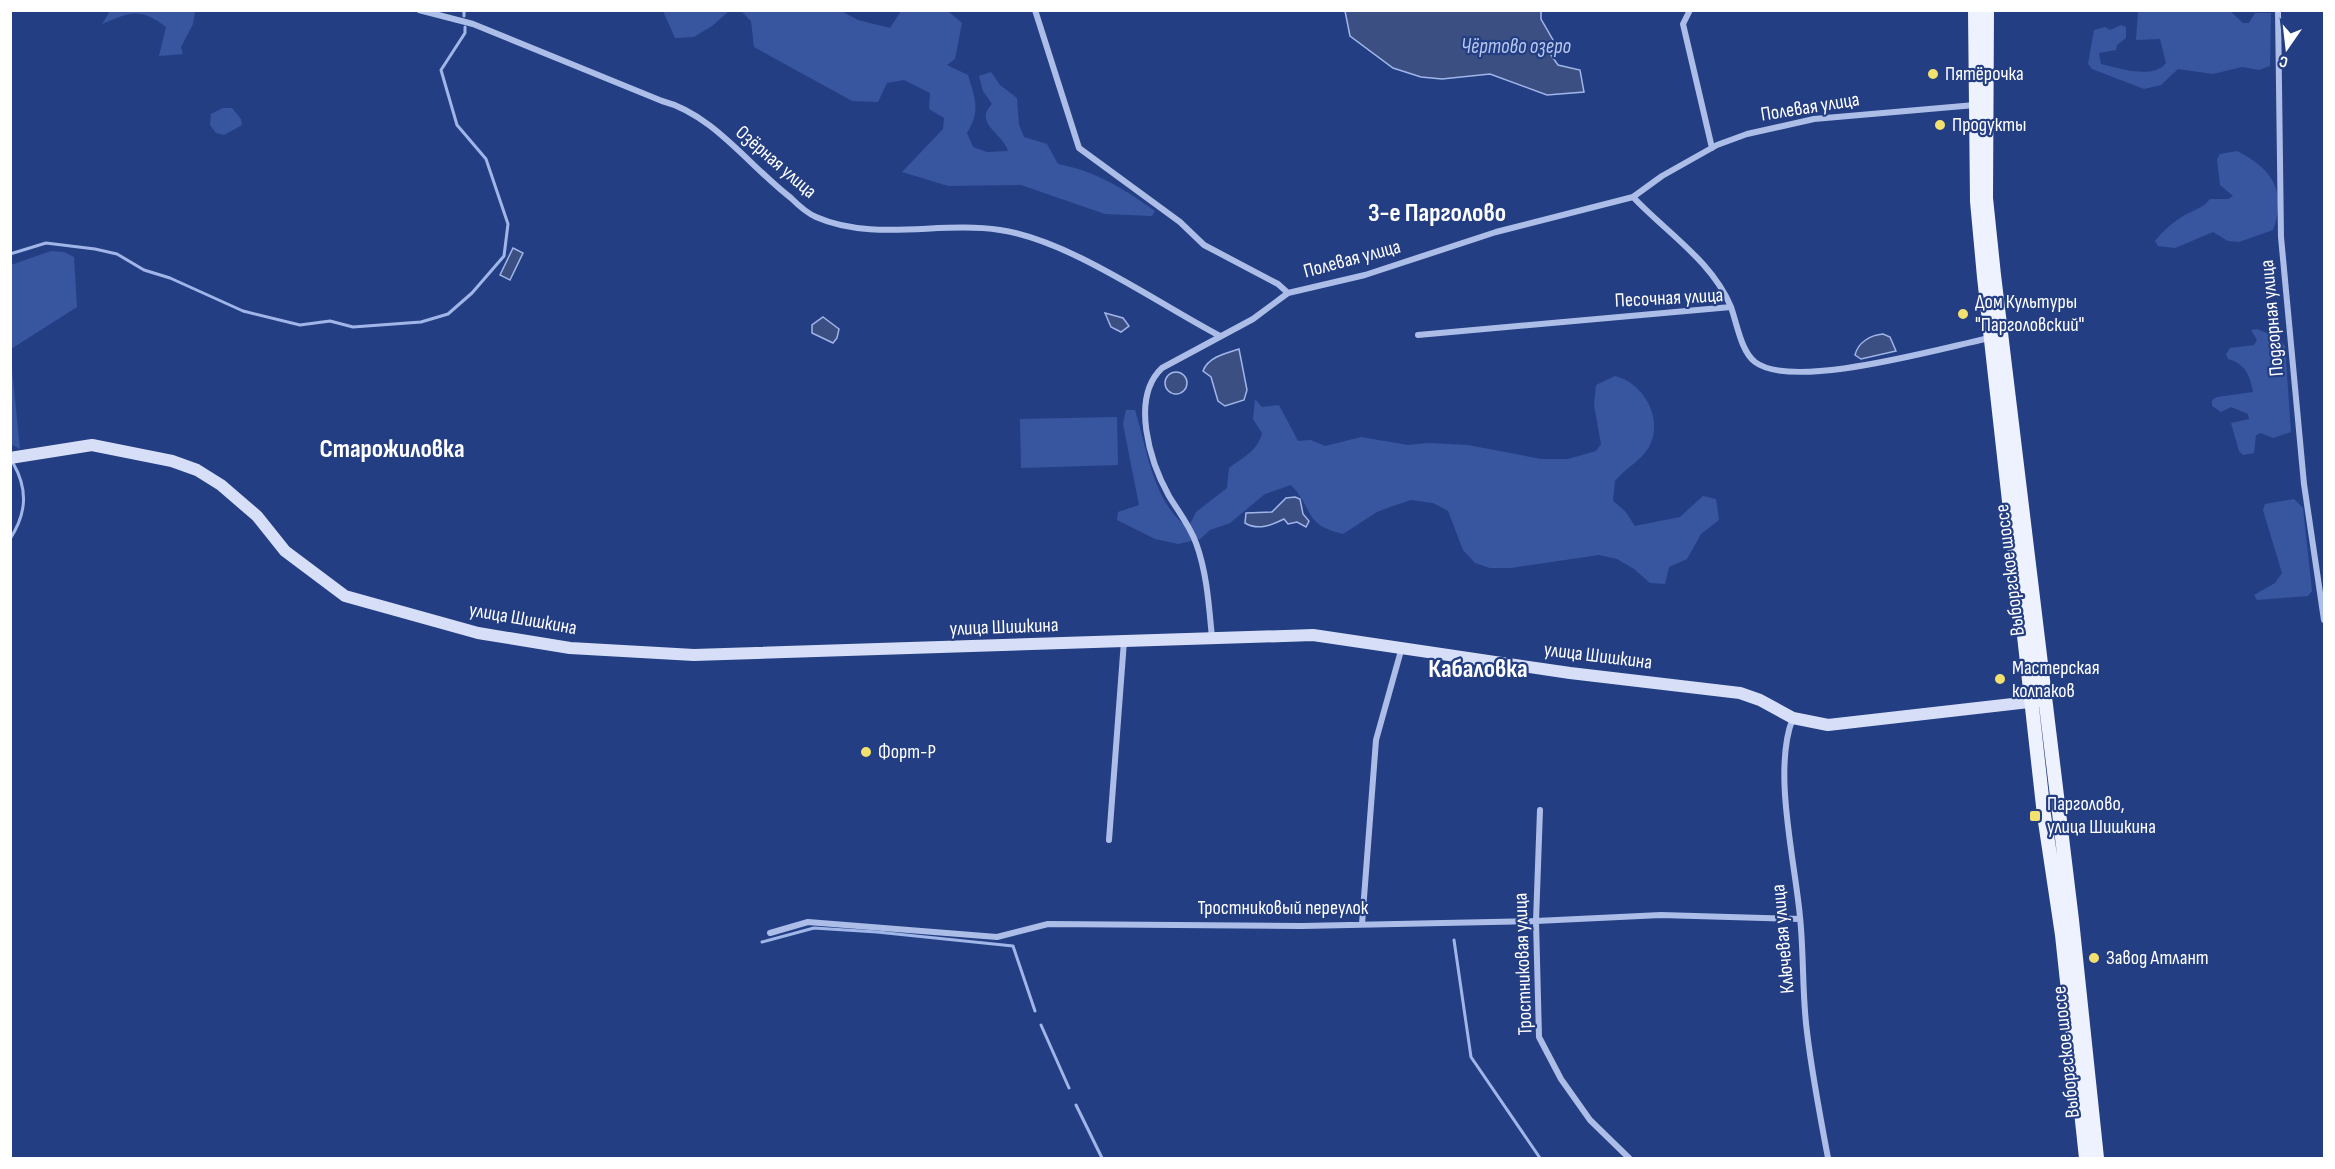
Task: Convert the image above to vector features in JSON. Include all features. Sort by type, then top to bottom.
[{"type":"main road","name":"Выборгское шоссе","points":[[1976,10],[1977,201],[1990,338],[2097,1158]]},
{"type":"main road","name":"Выборгское шоссе","points":[[1986,10],[1986,198],[2038,701],[2044,815],[2062,935],[2086,1158]]},
{"type":"street","name":"Озёрная улица","points":[[419,10],[473,24],[662,101],[680,106],[716,132],[766,179],[814,217],[851,228],[999,230],[1039,239],[1220,336]]},
{"type":"street","name":"Полевая улица","points":[[1035,10],[1079,148],[1180,222],[1204,245],[1288,292],[1365,275],[1496,232],[1633,197],[1662,176],[1712,148],[1747,134],[1814,119],[1976,105]]},
{"type":"street","name":"Подгорная улица","points":[[2278,10],[2277,92],[2283,258],[2304,484],[2325,620]]},
{"type":"street","points":[[1689,11],[1683,24],[1712,148]]},
{"type":"street","points":[[1633,197],[1710,272],[1724,289],[1731,308]]},
{"type":"street","points":[[1212,638],[1208,594],[1198,552],[1155,465],[1147,427],[1145,398],[1151,378],[1162,368],[1253,320],[1288,292]]},
{"type":"street","name":"Песочная улица","points":[[1418,335],[1731,308],[1746,350],[1753,361],[1763,367],[1792,374],[1830,371],[1990,338]]},
{"type":"street","name":"улица Шишкина","points":[[10,458],[92,446],[172,461],[197,470],[221,484],[257,516],[285,551],[345,596],[478,633],[570,648],[694,656],[844,653],[1313,635],[1570,673],[1740,693],[1760,700],[1792,718],[1828,725],[2038,701]]},
{"type":"street","points":[[1109,840],[1124,641]]},
{"type":"street","points":[[1362,924],[1377,740],[1402,647]]},
{"type":"street","name":"Ключевая улица","points":[[1792,718],[1786,735],[1784,755],[1790,846],[1800,919],[1807,1032],[1828,1158]]},
{"type":"street","name":"Тростниковая улица","points":[[1540,810],[1536,921],[1539,1037],[1561,1079],[1590,1120],[1629,1158]]},
{"type":"street","name":"Тростниковый переулок","points":[[770,933],[808,922],[997,937],[1048,924],[1362,924],[1536,921],[1661,915],[1800,919]]},
{"type":"shaded area","points":[[106,11],[195,11],[193,24],[181,47],[183,54],[159,56],[166,27],[142,14],[128,14],[102,24],[109,13]]},
{"type":"shaded area","points":[[663,11],[729,11],[712,26],[694,37],[675,38]]},
{"type":"shaded area","points":[[741,11],[841,11],[858,20],[890,28],[901,11],[948,11],[962,23],[955,59],[947,65],[968,75],[973,91],[975,111],[967,133],[973,147],[987,152],[1008,151],[987,123],[987,111],[992,104],[983,91],[979,76],[991,72],[1000,85],[1017,98],[1019,125],[1024,137],[1047,144],[1058,164],[1097,176],[1132,195],[1155,211],[1152,216],[1105,214],[1021,185],[948,186],[902,172],[943,129],[944,118],[929,109],[930,93],[904,80],[887,83],[878,102],[852,101],[754,47],[751,21]]},
{"type":"shaded area","points":[[2138,11],[2230,11],[2243,23],[2249,23],[2255,13],[2271,13],[2270,66],[2259,70],[2242,67],[2213,74],[2178,69],[2161,85],[2144,89],[2092,69],[2088,64],[2094,30],[2105,27],[2110,30],[2121,25],[2126,27],[2126,38],[2117,45],[2116,50],[2099,53],[2101,64],[2144,72],[2153,71],[2166,63],[2160,39],[2136,40]]},
{"type":"shaded area","points":[[223,108],[232,108],[241,119],[242,125],[224,135],[216,133],[210,125],[211,114]]},
{"type":"shaded area","points":[[2237,151],[2259,165],[2273,182],[2278,203],[2273,230],[2239,242],[2228,241],[2213,232],[2175,248],[2158,246],[2155,241],[2181,217],[2201,207],[2210,199],[2228,199],[2233,196],[2220,185],[2217,159],[2220,154]]},
{"type":"shaded area","points":[[51,251],[64,252],[74,257],[77,307],[11,349],[11,265]]},
{"type":"shaded area","points":[[2257,329],[2279,338],[2285,346],[2291,432],[2273,438],[2261,433],[2256,435],[2254,453],[2243,455],[2239,451],[2231,423],[2249,419],[2248,414],[2231,407],[2221,412],[2212,406],[2212,400],[2217,397],[2253,392],[2246,371],[2239,364],[2228,359],[2226,354],[2230,348],[2254,345],[2257,340],[2251,330]]},
{"type":"shaded area","points":[[11,359],[20,449],[11,444]]},
{"type":"shaded area","points":[[1615,376],[1635,386],[1642,394],[1652,414],[1654,425],[1653,436],[1646,452],[1615,481],[1613,501],[1625,511],[1635,526],[1680,517],[1703,496],[1716,499],[1719,520],[1701,534],[1687,559],[1669,567],[1665,584],[1650,583],[1634,569],[1617,559],[1599,555],[1511,568],[1490,568],[1475,563],[1463,550],[1448,511],[1433,503],[1411,500],[1390,507],[1377,512],[1343,534],[1321,526],[1315,521],[1291,485],[1265,494],[1230,523],[1210,530],[1200,539],[1178,544],[1155,539],[1117,520],[1118,512],[1139,505],[1123,424],[1126,410],[1135,410],[1159,490],[1176,517],[1188,528],[1196,512],[1227,488],[1229,468],[1257,445],[1262,433],[1253,419],[1255,399],[1262,407],[1279,405],[1298,441],[1311,440],[1325,446],[1361,437],[1408,445],[1428,443],[1468,445],[1541,459],[1568,459],[1596,451],[1601,444],[1594,405],[1596,385]]},
{"type":"shaded area","points":[[1117,417],[1118,465],[1021,468],[1020,419]]},
{"type":"shaded area","points":[[2294,499],[2303,508],[2312,591],[2308,596],[2257,600],[2254,595],[2275,583],[2282,573],[2263,510],[2265,504]]},
{"type":"water","name":"Чёртово озеро","points":[[1345,11],[1541,11],[1541,19],[1553,40],[1551,55],[1558,65],[1580,70],[1584,92],[1547,95],[1490,74],[1442,79],[1421,77],[1393,68],[1350,36]]},
{"type":"water","points":[[513,248],[523,253],[510,280],[500,275]]},
{"type":"water","points":[[1105,313],[1123,318],[1129,326],[1121,332],[1111,327]]},
{"type":"water","points":[[823,317],[839,329],[833,343],[812,333],[812,325]]},
{"type":"water","points":[[1883,334],[1890,337],[1896,351],[1861,359],[1855,355],[1859,346],[1866,340]]},
{"type":"water","points":[[1239,349],[1247,390],[1244,400],[1225,406],[1218,401],[1211,377],[1203,371],[1213,359]]},
{"type":"water","points":[[1176,372],[1184,375],[1187,383],[1184,391],[1176,394],[1168,391],[1165,383],[1168,375]]},
{"type":"water","points":[[1286,498],[1300,499],[1303,514],[1309,521],[1306,527],[1297,522],[1288,524],[1284,519],[1260,527],[1245,523],[1246,513],[1272,512]]},
{"type":"waterway","points":[[464,10],[464,16]]},
{"type":"waterway","points":[[10,254],[46,243],[117,254],[144,270],[170,278],[243,311],[300,325],[330,321],[353,327],[421,322],[448,314],[472,293],[504,256],[508,224],[486,159],[457,125],[441,70],[465,33],[465,27]]},
{"type":"waterway","points":[[10,539],[20,520],[24,501],[21,482],[13,463]]},
{"type":"waterway","points":[[762,942],[814,928],[1013,946],[1035,1011]]},
{"type":"waterway","points":[[1454,940],[1471,1057],[1540,1158]]},
{"type":"waterway","points":[[1041,1025],[1069,1088]]},
{"type":"waterway","points":[[1076,1105],[1102,1158]]},
{"type":"place","name":"Пятёрочка","points":[[1933,74]]},
{"type":"place","name":"Продукты","points":[[1940,125]]},
{"type":"place","name":"Дом Культуры \"Парголовский\"","points":[[1963,314]]},
{"type":"place","name":"Мастерская колпаков","points":[[2000,679]]},
{"type":"place","name":"Форт-Р","points":[[866,752]]},
{"type":"place","name":"Парголово, улица Шишкина","points":[[2035,816]]},
{"type":"place","name":"Завод Атлант","points":[[2094,958]]},
{"type":"district","name":"3-е Парголово","points":[[1437,213]]},
{"type":"district","name":"Старожиловка","points":[[392,449]]},
{"type":"district","name":"Кабаловка","points":[[1478,669]]}]
